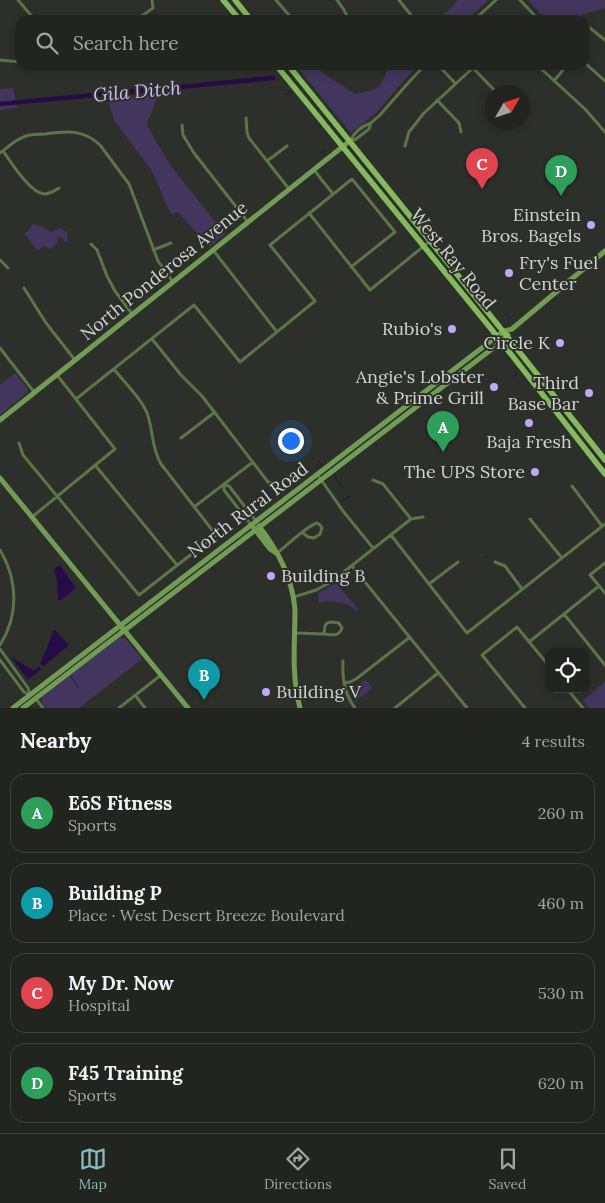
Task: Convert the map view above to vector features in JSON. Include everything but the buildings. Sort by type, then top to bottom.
[{"type":"main road","points":[[223,0],[236,15]]},
{"type":"main road","points":[[234,0],[247,15]]},
{"type":"main road","name":"West Ray Road","points":[[280,70],[430,241],[572,433],[605,474]]},
{"type":"main road","name":"West Ray Road","points":[[292,70],[424,247],[502,336],[605,460]]},
{"type":"main road","name":"North Ponderosa Avenue","points":[[0,420],[346,144]]},
{"type":"main road","points":[[502,336],[605,251]]},
{"type":"main road","name":"North Rural Road","points":[[23,708],[253,523],[502,336]]},
{"type":"main road","name":"North Rural Road","points":[[13,708],[258,529],[502,336]]},
{"type":"main road","points":[[572,433],[580,428]]},
{"type":"main road","points":[[0,478],[2,483],[188,708]]},
{"type":"main road","points":[[253,523],[274,546],[276,554],[288,575],[294,598],[294,677],[295,692],[300,708]]},
{"type":"street","points":[[18,0],[31,15]]},
{"type":"street","points":[[143,15],[153,8],[152,0]]},
{"type":"street","points":[[276,0],[289,15]]},
{"type":"street","points":[[337,0],[346,15]]},
{"type":"street","points":[[399,0],[411,15]]},
{"type":"street","points":[[480,15],[496,0]]},
{"type":"street","points":[[520,0],[535,15]]},
{"type":"street","points":[[590,28],[605,40]]},
{"type":"street","points":[[0,60],[15,62]]},
{"type":"street","points":[[590,68],[605,81]]},
{"type":"street","points":[[346,144],[353,135],[371,123],[386,109],[420,70]]},
{"type":"street","points":[[443,70],[455,83]]},
{"type":"street","points":[[405,146],[409,132],[424,113],[470,70]]},
{"type":"street","points":[[478,70],[490,85]]},
{"type":"street","points":[[542,70],[585,109],[605,132]]},
{"type":"street","points":[[554,81],[563,70]]},
{"type":"street","points":[[437,100],[459,123],[461,132]]},
{"type":"street","points":[[246,118],[246,132],[249,138],[290,189]]},
{"type":"street","points":[[182,125],[183,135],[194,153],[248,222]]},
{"type":"street","points":[[59,188],[51,193],[44,194],[38,192],[31,187],[1,152],[25,136],[74,132],[89,137],[100,145],[129,184],[153,250],[161,266],[174,282]]},
{"type":"street","points":[[267,161],[287,146]]},
{"type":"street","points":[[314,170],[333,194]]},
{"type":"street","points":[[76,399],[194,305],[240,362],[315,301],[270,245],[352,179],[395,232],[352,267]]},
{"type":"street","points":[[309,213],[370,290],[430,241]]},
{"type":"street","points":[[153,250],[171,243]]},
{"type":"street","points":[[91,244],[97,250],[115,291],[132,314]]},
{"type":"street","points":[[213,250],[277,332]]},
{"type":"street","points":[[0,260],[8,268]]},
{"type":"street","points":[[24,288],[46,323],[76,360]]},
{"type":"street","points":[[152,338],[176,370],[215,412],[268,482],[277,485]]},
{"type":"street","points":[[0,348],[34,393]]},
{"type":"street","points":[[19,443],[23,455],[139,595],[177,566],[216,535],[156,456],[146,410],[114,369]]},
{"type":"street","points":[[32,517],[115,449],[57,375]]},
{"type":"street","points":[[181,438],[215,412]]},
{"type":"street","points":[[194,507],[253,462]]},
{"type":"street","points":[[95,466],[177,566]]},
{"type":"street","points":[[317,474],[343,511],[373,548]]},
{"type":"street","points":[[373,480],[383,484],[411,519]]},
{"type":"street","points":[[224,484],[229,486],[253,523]]},
{"type":"street","points":[[391,535],[466,633],[604,525],[572,486]]},
{"type":"street","points":[[294,598],[331,582],[411,519],[423,516]]},
{"type":"street","points":[[530,519],[562,558]]},
{"type":"street","points":[[276,554],[302,533],[314,524],[317,523],[322,528],[320,534],[314,538],[302,533]]},
{"type":"street","points":[[0,550],[10,570],[14,587],[14,601],[11,621],[0,645]]},
{"type":"street","points":[[429,584],[458,562]]},
{"type":"street","points":[[495,562],[505,566],[522,589]]},
{"type":"street","points":[[605,563],[590,575],[605,593]]},
{"type":"street","points":[[352,566],[467,708]]},
{"type":"street","points":[[530,642],[599,586]]},
{"type":"street","points":[[491,604],[496,610]]},
{"type":"street","points":[[564,614],[605,665]]},
{"type":"street","points":[[295,633],[337,635],[341,632],[342,628],[339,623],[327,623],[324,626],[324,634]]},
{"type":"street","points":[[525,708],[482,655],[517,627],[545,661]]},
{"type":"street","points":[[344,683],[356,679],[410,637]]},
{"type":"street","points":[[0,649],[28,688],[30,694]]},
{"type":"street","points":[[0,660],[24,692],[30,694]]},
{"type":"street","points":[[343,661],[342,673],[344,683],[351,703],[355,708]]},
{"type":"street","points":[[395,708],[438,673]]},
{"type":"street","points":[[119,708],[161,675]]},
{"type":"street","points":[[571,693],[583,708]]},
{"type":"street","points":[[135,695],[145,708]]},
{"type":"street","points":[[36,699],[43,708]]},
{"type":"shaded area","points":[[457,0],[488,0],[472,15],[443,15]]},
{"type":"shaded area","points":[[528,0],[605,0],[605,8],[582,15],[542,15]]},
{"type":"shaded area","points":[[299,70],[320,70],[355,94],[378,87],[387,70],[414,70],[377,112],[351,133]]},
{"type":"shaded area","points":[[13,88],[17,107],[0,110],[0,89]]},
{"type":"shaded area","points":[[158,95],[147,125],[170,165],[225,234],[210,247],[178,212],[171,214],[152,171],[114,120],[108,100]]},
{"type":"shaded area","points":[[33,224],[51,232],[61,228],[68,233],[68,242],[64,242],[63,238],[57,237],[57,243],[51,249],[44,246],[37,250],[25,234]]},
{"type":"shaded area","points":[[15,373],[28,392],[0,415],[0,385]]},
{"type":"shaded area","points":[[60,565],[75,589],[60,601],[58,600],[54,569]]},
{"type":"shaded area","points":[[336,583],[358,609],[356,611],[349,605],[341,603],[323,601],[319,603],[318,593]]},
{"type":"shaded area","points":[[54,629],[69,645],[43,667],[40,663]]},
{"type":"shaded area","points":[[120,637],[126,639],[142,659],[79,708],[47,708],[42,702],[42,697]]},
{"type":"shaded area","points":[[11,657],[33,670],[39,666],[41,669],[28,680]]},
{"type":"shaded area","points":[[366,680],[372,688],[355,702],[349,689]]},
{"type":"shaded area","points":[[605,682],[605,708],[589,708],[583,700]]},
{"type":"waterway","name":"Gila Ditch","points":[[0,104],[273,78]]},
{"type":"waterway","points":[[285,95],[290,91]]},
{"type":"waterway","points":[[506,314],[509,318]]},
{"type":"waterway","points":[[513,377],[517,374]]},
{"type":"waterway","points":[[423,379],[426,383]]},
{"type":"waterway","points":[[318,461],[322,465]]},
{"type":"waterway","points":[[334,476],[342,487]]},
{"type":"waterway","points":[[342,501],[350,496]]},
{"type":"waterway","points":[[484,557],[488,558]]},
{"type":"waterway","points":[[213,568],[216,572]]},
{"type":"waterway","points":[[71,677],[78,687]]},
{"type":"place","name":"My Dr. Now","points":[[482,189]]},
{"type":"place","name":"F45 Training","points":[[561,196]]},
{"type":"place","name":"Einstein Bros. Bagels","points":[[591,225]]},
{"type":"place","name":"Fry's Fuel Center","points":[[509,273]]},
{"type":"place","name":"Rubio's","points":[[452,329]]},
{"type":"place","name":"Circle K","points":[[560,343]]},
{"type":"place","name":"Angie's Lobster & Prime Grill","points":[[494,387]]},
{"type":"place","name":"Third Base Bar","points":[[589,393]]},
{"type":"place","name":"Baja Fresh","points":[[529,423]]},
{"type":"place","name":"EōS Fitness","points":[[443,452]]},
{"type":"place","name":"The UPS Store","points":[[535,472]]},
{"type":"place","name":"Building B","points":[[271,576]]},
{"type":"place","name":"Building V","points":[[266,692]]},
{"type":"place","name":"Building P","points":[[204,700]]}]
